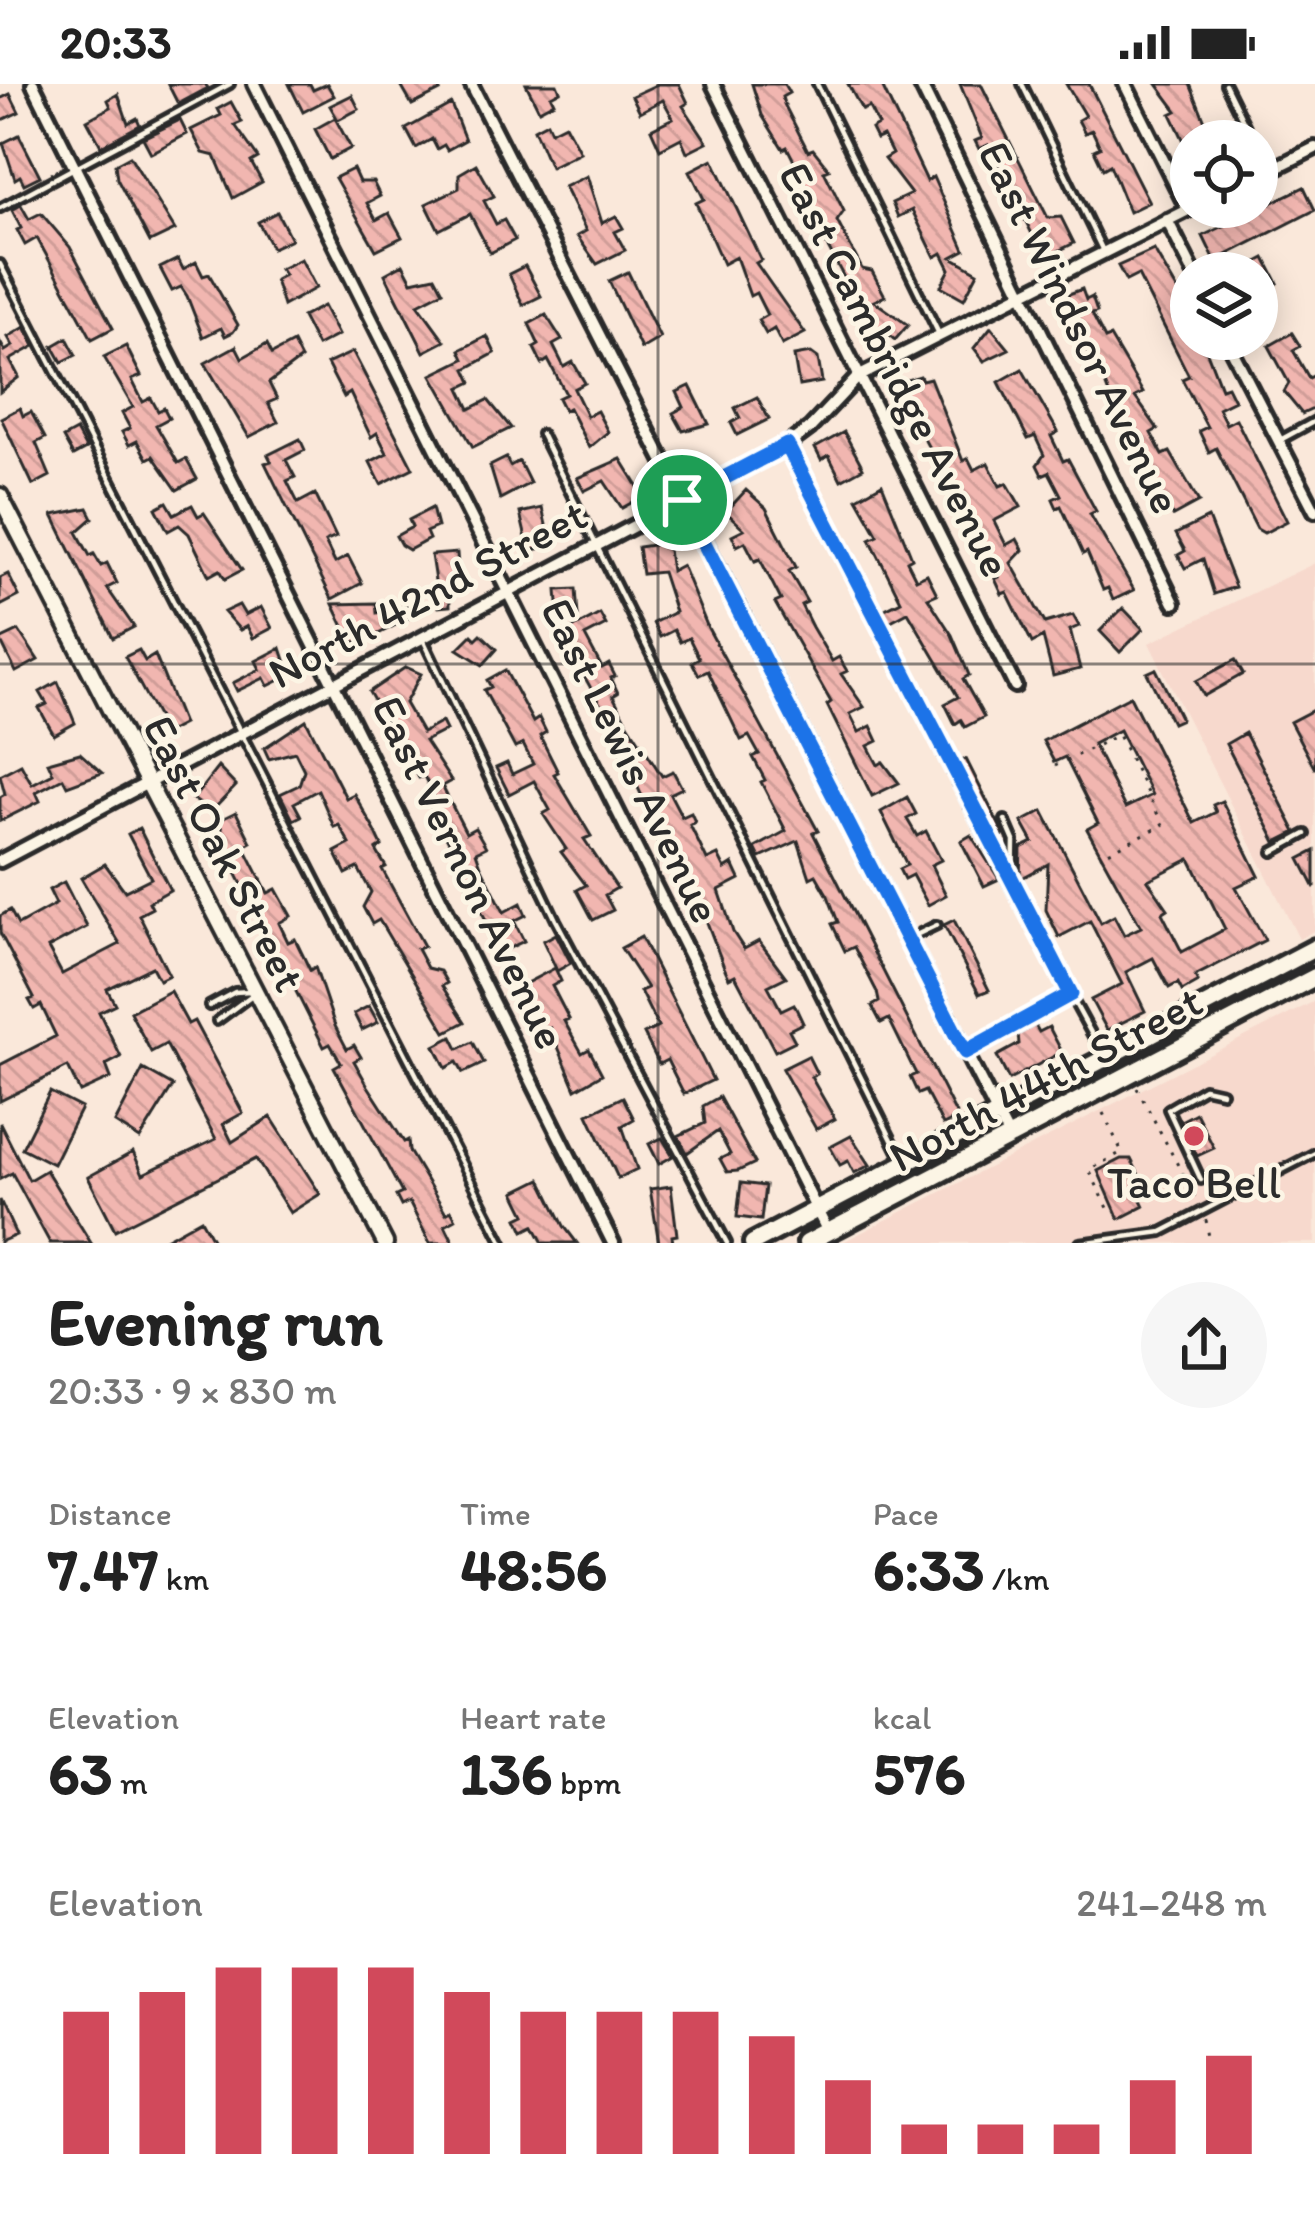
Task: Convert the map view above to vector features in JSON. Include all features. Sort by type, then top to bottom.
[{"type":"main road","name":"North 44th Street","points":[[753,1243],[1315,949]]},
{"type":"main road","name":"North 44th Street","points":[[807,1243],[1315,977]]},
{"type":"street","name":"East Vernon Avenue","points":[[33,84],[613,1243]]},
{"type":"street","name":"East Lewis Avenue","points":[[254,84],[828,1232]]},
{"type":"street","points":[[471,84],[1009,1137]]},
{"type":"street","name":"East Cambridge Avenue","points":[[713,84],[1015,686]]},
{"type":"street","name":"East Windsor Avenue","points":[[920,84],[1174,603]]},
{"type":"street","points":[[1125,84],[1170,169]]},
{"type":"street","points":[[1278,166],[1315,148]]},
{"type":"street","name":"North 42nd Street","points":[[0,861],[787,445],[810,428],[858,377],[1170,218]]},
{"type":"street","points":[[1167,220],[1183,252]]},
{"type":"street","points":[[1236,360],[1315,511]]},
{"type":"street","name":"East Oak Street","points":[[0,496],[385,1243]]},
{"type":"street","points":[[1104,1059],[1115,1082]]},
{"type":"lane","points":[[0,208],[230,84]]},
{"type":"lane","points":[[817,84],[939,334]]},
{"type":"lane","points":[[1022,84],[1102,250]]},
{"type":"lane","points":[[1225,84],[1243,120]]},
{"type":"lane","points":[[0,264],[503,1243]]},
{"type":"lane","points":[[1277,442],[1315,422]]},
{"type":"lane","points":[[541,434],[904,1163]]},
{"type":"lane","points":[[787,445],[1104,1059]]},
{"type":"lane","points":[[421,635],[556,920],[727,1243]]},
{"type":"lane","points":[[1005,820],[1014,841],[1013,889]]},
{"type":"lane","points":[[1273,852],[1306,834]]},
{"type":"lane","points":[[907,939],[937,925]]},
{"type":"lane","points":[[208,1006],[235,992],[256,991]]},
{"type":"lane","points":[[217,1021],[242,1008],[256,991]]},
{"type":"lane","points":[[965,1052],[1071,994]]},
{"type":"lane","points":[[1201,1180],[1168,1109],[1204,1088],[1222,1092]]},
{"type":"lane","points":[[1080,1243],[1162,1232],[1315,1153]]},
{"type":"path","points":[[1055,766],[1118,735],[1163,825],[1100,856]]},
{"type":"path","points":[[1137,1088],[1198,1203]]},
{"type":"path","points":[[1102,1113],[1122,1152],[1089,1170],[1108,1208]]},
{"type":"path","points":[[1206,1220],[1210,1243]]},
{"type":"shaded area","points":[[1315,563],[1315,930],[1299,939],[1149,643]]},
{"type":"shaded area","points":[[1315,1001],[1315,1243],[841,1243]]},
{"type":"building","points":[[168,84],[205,84],[208,88],[178,104]]},
{"type":"building","points":[[289,84],[310,84],[313,90],[327,84],[334,96],[303,112]]},
{"type":"building","points":[[400,84],[436,84],[440,91],[412,105]]},
{"type":"building","points":[[526,84],[557,84],[560,91],[551,96],[554,102],[539,110]]},
{"type":"building","points":[[658,84],[679,84],[688,103],[683,106],[707,142],[687,152],[681,138],[660,149],[651,129],[673,118],[663,100],[640,112],[632,96]]},
{"type":"building","points":[[752,84],[784,84],[789,93],[782,97],[784,104],[808,151],[813,149],[829,169],[824,171],[844,211],[837,221],[862,269],[872,271],[885,296],[874,301],[908,325],[895,340],[885,332],[881,337],[856,315],[850,303],[856,300],[824,240],[808,199],[812,197],[787,147],[783,149],[762,115]]},
{"type":"building","points":[[848,84],[881,84],[927,181],[933,177],[965,250],[952,257],[978,272],[964,299],[941,286],[950,269],[942,253],[935,257],[912,210],[898,217],[892,203],[911,194],[884,159],[892,154],[883,136],[876,139],[871,129],[878,125],[869,107],[862,110]]},
{"type":"building","points":[[960,84],[981,84],[1048,218],[1061,217],[1074,243],[1044,258],[988,145],[979,149],[975,141],[982,138]]},
{"type":"building","points":[[1066,84],[1089,84],[1149,202],[1129,212],[1110,165],[1103,169],[1094,150],[1100,147],[1092,130],[1085,133],[1078,120],[1085,116]]},
{"type":"building","points":[[1157,84],[1190,84],[1205,120],[1174,120],[1171,114],[1177,111]]},
{"type":"building","points":[[10,94],[19,112],[0,121],[0,99]]},
{"type":"building","points":[[118,94],[128,123],[137,118],[140,125],[101,146],[87,120],[111,107],[108,100]]},
{"type":"building","points":[[352,95],[359,109],[338,120],[330,106]]},
{"type":"building","points":[[231,102],[242,122],[235,125],[258,158],[251,162],[262,182],[233,198],[215,156],[203,153],[191,130],[221,115],[218,109]]},
{"type":"building","points":[[451,104],[465,140],[447,150],[444,145],[437,149],[432,139],[416,148],[406,129]]},
{"type":"building","points":[[335,118],[351,148],[330,159],[315,129]]},
{"type":"building","points":[[180,120],[187,134],[151,153],[143,138]]},
{"type":"building","points":[[547,122],[551,131],[565,124],[580,152],[550,167],[534,129]]},
{"type":"building","points":[[19,135],[40,176],[24,184],[20,176],[15,179],[3,143]]},
{"type":"building","points":[[130,156],[175,230],[150,242],[117,179],[115,164]]},
{"type":"building","points":[[713,159],[761,260],[756,263],[805,333],[782,345],[774,329],[766,334],[758,320],[767,315],[756,293],[750,296],[736,257],[723,264],[696,203],[704,199],[690,171]]},
{"type":"building","points":[[476,164],[494,196],[484,201],[496,224],[504,220],[515,240],[490,253],[470,214],[439,230],[426,204],[459,188],[459,174]]},
{"type":"building","points":[[353,169],[359,182],[373,182],[380,196],[367,203],[376,220],[389,213],[402,237],[376,250],[335,178]]},
{"type":"building","points":[[587,176],[602,223],[616,216],[623,228],[615,232],[625,250],[597,264],[577,236],[586,231],[564,187]]},
{"type":"building","points":[[1304,187],[1315,210],[1233,252],[1211,252],[1203,236],[1219,228],[1278,228],[1278,200]]},
{"type":"building","points":[[21,205],[29,219],[41,213],[70,247],[113,328],[92,339],[37,238],[25,245],[17,230],[21,228],[12,210]]},
{"type":"building","points":[[277,212],[291,239],[272,248],[258,222]]},
{"type":"building","points":[[1154,250],[1170,278],[1170,338],[1138,275],[1126,281],[1118,266]]},
{"type":"building","points":[[178,259],[183,269],[196,262],[203,276],[209,274],[238,325],[233,332],[225,336],[221,328],[203,337],[187,296],[181,287],[172,291],[160,268]]},
{"type":"building","points":[[301,259],[316,288],[283,306],[275,280],[284,275],[280,269]]},
{"type":"building","points":[[403,264],[412,281],[435,276],[443,291],[418,304],[445,341],[424,352],[385,274]]},
{"type":"building","points":[[525,266],[541,296],[523,305],[509,274]]},
{"type":"building","points":[[628,272],[660,338],[641,349],[609,281]]},
{"type":"building","points":[[1082,289],[1086,300],[1092,297],[1097,312],[1092,314],[1105,339],[1110,337],[1143,393],[1135,397],[1158,429],[1151,433],[1163,455],[1170,452],[1199,502],[1173,516],[1114,407],[1099,368],[1073,331],[1061,297]]},
{"type":"building","points":[[323,306],[338,335],[317,346],[302,317]]},
{"type":"building","points":[[546,315],[562,340],[553,345],[564,367],[573,362],[585,383],[574,389],[587,416],[597,411],[608,432],[589,448],[569,408],[564,410],[558,398],[566,394],[548,360],[542,364],[534,348],[539,345],[529,324]]},
{"type":"building","points":[[25,327],[35,346],[10,360],[19,377],[0,392],[0,342],[5,351],[13,346],[8,337]]},
{"type":"building","points":[[991,327],[1009,349],[984,361],[974,348]]},
{"type":"building","points":[[1292,333],[1300,346],[1293,350],[1309,378],[1315,375],[1315,408],[1302,414],[1284,392],[1289,383],[1277,360],[1278,341]]},
{"type":"building","points":[[487,336],[495,353],[466,369],[472,382],[460,388],[470,409],[488,400],[511,428],[473,447],[432,375],[464,359],[460,350]]},
{"type":"building","points":[[67,338],[76,355],[62,362],[53,346]]},
{"type":"building","points":[[293,343],[301,359],[269,383],[277,399],[268,403],[278,422],[249,437],[205,363],[236,346],[242,358],[267,344],[272,354]]},
{"type":"building","points":[[126,346],[141,376],[132,380],[143,402],[151,398],[158,411],[164,408],[169,418],[156,425],[178,463],[186,459],[197,479],[177,490],[153,456],[147,459],[137,441],[129,445],[122,432],[130,428],[122,413],[133,407],[104,357]]},
{"type":"building","points":[[353,352],[413,468],[381,484],[370,462],[387,453],[377,433],[371,437],[350,393],[344,397],[327,364]]},
{"type":"building","points":[[811,353],[818,358],[822,382],[799,386],[794,356]]},
{"type":"building","points":[[1181,360],[1210,360],[1221,388],[1227,386],[1234,400],[1218,408],[1226,424],[1236,419],[1287,521],[1264,533],[1257,529],[1216,448],[1209,452],[1199,431],[1207,427],[1182,379],[1189,376]]},
{"type":"building","points":[[1022,369],[1058,432],[1051,436],[1063,461],[1068,459],[1096,511],[1090,514],[1134,590],[1113,600],[1108,588],[1103,590],[1087,552],[1083,554],[1061,506],[1057,508],[1053,499],[1061,495],[1049,472],[1042,475],[1037,465],[1044,455],[1035,436],[1028,439],[999,382]]},
{"type":"building","points":[[930,378],[963,461],[968,458],[974,470],[988,463],[1000,486],[1007,483],[1021,507],[994,521],[1006,545],[1017,539],[1023,550],[1011,563],[1045,623],[1073,615],[1079,626],[1070,630],[1080,669],[1053,676],[1043,637],[1032,643],[1007,592],[1002,594],[995,579],[999,577],[910,413],[900,382]]},
{"type":"building","points":[[690,386],[709,424],[683,431],[673,413],[684,407],[677,392]]},
{"type":"building","points":[[757,397],[769,419],[737,435],[731,423],[740,418],[735,408]]},
{"type":"building","points":[[20,408],[23,416],[31,412],[45,438],[36,443],[50,476],[33,485],[1,418]]},
{"type":"building","points":[[76,431],[86,449],[73,456],[63,438]]},
{"type":"building","points":[[844,432],[863,468],[841,480],[829,456],[821,460],[815,448]]},
{"type":"building","points":[[300,439],[305,450],[286,460],[295,477],[287,481],[298,503],[315,494],[336,537],[325,542],[335,563],[348,556],[362,583],[332,599],[265,463],[271,461],[268,455]]},
{"type":"building","points":[[506,458],[510,466],[519,461],[530,483],[500,499],[490,466]]},
{"type":"building","points":[[621,459],[644,496],[622,508],[604,481],[584,491],[577,478]]},
{"type":"building","points":[[882,484],[912,558],[907,561],[916,579],[927,574],[937,594],[928,598],[952,635],[969,675],[963,679],[984,717],[965,727],[961,720],[955,724],[945,704],[958,697],[908,612],[885,624],[879,612],[901,601],[870,539],[878,535],[857,498]]},
{"type":"building","points":[[746,490],[766,508],[796,567],[789,571],[807,602],[801,605],[832,661],[839,657],[847,671],[841,674],[864,707],[850,714],[859,732],[871,726],[878,741],[868,746],[878,765],[883,762],[899,783],[872,796],[827,705],[831,702],[775,603],[781,600],[760,559],[755,561],[745,542],[737,546],[732,535],[744,529],[726,512]]},
{"type":"building","points":[[167,502],[174,514],[192,505],[198,516],[204,513],[242,570],[225,579],[220,570],[209,576],[189,534],[179,525],[168,531],[156,508]]},
{"type":"building","points":[[88,508],[93,518],[77,532],[90,556],[94,554],[101,566],[107,563],[117,583],[107,588],[134,627],[113,638],[53,515]]},
{"type":"building","points":[[432,508],[437,527],[426,532],[429,539],[409,550],[401,545],[396,536],[412,527],[409,520]]},
{"type":"building","points":[[542,508],[551,546],[529,551],[520,513]]},
{"type":"building","points":[[1208,518],[1235,587],[1214,594],[1203,559],[1185,568],[1178,555],[1185,551],[1176,534]]},
{"type":"building","points":[[667,543],[671,571],[682,565],[708,628],[818,831],[813,833],[958,1118],[943,1125],[925,1091],[918,1094],[910,1077],[916,1074],[889,1019],[881,1023],[872,1006],[879,1002],[877,992],[854,947],[845,951],[832,924],[838,922],[828,896],[816,875],[810,878],[798,841],[760,858],[755,848],[786,831],[761,782],[765,780],[753,757],[759,754],[749,736],[741,740],[708,671],[699,675],[692,662],[699,658],[689,638],[680,642],[674,630],[660,637],[653,623],[675,612],[662,572],[642,574],[638,547]]},
{"type":"building","points":[[457,553],[459,581],[449,582],[450,606],[439,607],[431,555]]},
{"type":"building","points":[[8,574],[19,596],[0,606],[0,578]]},
{"type":"building","points":[[576,589],[578,616],[559,617],[557,590]]},
{"type":"building","points":[[376,603],[377,613],[407,606],[413,616],[361,643],[351,641],[333,604]]},
{"type":"building","points":[[239,605],[245,615],[261,607],[272,628],[253,638],[247,626],[240,630],[224,612]]},
{"type":"building","points":[[1123,608],[1143,629],[1120,652],[1100,631]]},
{"type":"building","points":[[600,614],[606,625],[585,636],[602,668],[609,664],[615,676],[611,678],[618,693],[613,696],[624,717],[662,776],[673,771],[682,788],[670,794],[682,817],[691,813],[695,822],[690,825],[707,860],[718,855],[725,869],[733,864],[740,879],[719,890],[733,932],[744,949],[759,941],[786,977],[768,986],[781,1010],[794,1004],[803,1023],[789,1030],[795,1041],[775,1051],[735,975],[729,978],[695,891],[653,820],[620,749],[624,747],[561,635]]},
{"type":"building","points":[[19,631],[38,660],[16,672],[0,640]]},
{"type":"building","points":[[481,634],[497,649],[483,665],[458,649],[472,635],[476,639]]},
{"type":"building","points":[[281,648],[290,675],[268,686],[264,678],[237,691],[233,683],[260,669],[256,661]]},
{"type":"building","points":[[139,650],[145,661],[155,655],[183,724],[166,733],[125,657]]},
{"type":"building","points":[[1235,660],[1243,674],[1204,696],[1196,681]]},
{"type":"building","points":[[406,667],[421,674],[405,703],[422,733],[442,722],[446,730],[425,741],[451,781],[442,786],[466,833],[475,828],[486,847],[476,852],[504,912],[521,903],[526,915],[514,921],[524,941],[503,951],[455,863],[459,861],[428,802],[435,799],[424,776],[419,778],[369,692]]},
{"type":"building","points":[[1156,669],[1181,719],[1172,723],[1147,673]]},
{"type":"building","points":[[505,670],[533,722],[539,718],[546,732],[540,736],[558,772],[554,774],[591,836],[584,839],[617,888],[605,895],[613,910],[593,920],[577,890],[586,885],[561,852],[566,849],[543,814],[550,810],[534,781],[509,794],[496,768],[507,763],[512,774],[533,764],[523,744],[515,748],[484,690],[491,687],[487,680]]},
{"type":"building","points":[[58,682],[75,723],[54,735],[39,708],[47,704],[40,692]]},
{"type":"building","points":[[1130,696],[1194,823],[1216,812],[1213,805],[1222,801],[1259,876],[1236,887],[1265,940],[1195,976],[1198,982],[1182,991],[1178,983],[1169,988],[1153,958],[1126,972],[1145,1011],[1107,1030],[1091,1000],[1122,984],[1090,921],[1059,937],[1046,910],[1048,864],[1020,879],[1021,848],[1033,842],[1022,822],[1043,811],[1101,923],[1114,916],[1124,935],[1141,927],[1087,829],[1098,823],[1065,757],[1054,762],[1043,741]],"holes":[[[1119,730],[1152,795],[1125,808],[1093,744]],[[1190,859],[1225,929],[1182,952],[1162,913],[1168,909],[1148,880]]]},
{"type":"building","points":[[1315,709],[1315,769],[1290,722]]},
{"type":"building","points":[[306,720],[346,798],[354,794],[375,831],[382,846],[376,850],[386,867],[382,869],[424,946],[417,949],[427,968],[440,971],[447,983],[442,986],[465,1022],[446,1032],[379,920],[372,924],[363,907],[371,892],[358,868],[346,874],[335,852],[350,844],[339,825],[334,827],[318,790],[294,803],[301,816],[293,820],[280,794],[299,785],[304,770],[295,752],[269,759],[264,748]]},
{"type":"building","points":[[1245,733],[1296,832],[1276,842],[1226,744]]},
{"type":"building","points":[[80,753],[102,773],[67,786],[63,778],[36,792],[40,801],[0,821],[0,797],[5,794],[0,775],[21,764],[32,784],[53,773],[48,762]]},
{"type":"building","points":[[966,759],[1004,835],[995,839],[957,763]]},
{"type":"building","points":[[218,767],[236,786],[211,812],[193,799]]},
{"type":"building","points":[[907,797],[916,814],[907,819],[917,836],[926,831],[941,860],[931,865],[946,895],[928,905],[912,875],[904,879],[899,869],[907,865],[881,812]]},
{"type":"building","points":[[236,812],[251,842],[244,846],[268,893],[276,889],[291,916],[279,923],[288,942],[295,939],[310,970],[315,967],[347,1049],[354,1045],[361,1057],[354,1061],[368,1086],[404,1142],[408,1140],[409,1151],[446,1213],[451,1210],[456,1219],[445,1225],[454,1243],[430,1243],[409,1202],[401,1206],[396,1196],[402,1193],[334,1067],[341,1063],[330,1044],[324,1047],[216,833],[222,829],[218,821]]},
{"type":"building","points":[[139,828],[170,890],[149,902],[152,908],[139,915],[169,975],[159,980],[152,967],[107,989],[115,1004],[99,1012],[121,1057],[106,1065],[111,1078],[80,1092],[68,1067],[0,1101],[0,1065],[56,1036],[41,1005],[34,1009],[29,1000],[34,998],[0,933],[0,916],[10,910],[18,925],[56,904],[49,890],[64,882],[87,927],[48,948],[62,974],[120,944],[81,878],[105,864],[125,891],[151,878],[128,834]]},
{"type":"building","points":[[971,835],[999,879],[984,886],[961,841]]},
{"type":"building","points":[[1315,851],[1315,888],[1300,859]]},
{"type":"building","points":[[954,920],[989,990],[979,994],[944,925]]},
{"type":"building","points":[[556,934],[571,963],[557,971],[543,941]]},
{"type":"building","points":[[641,937],[713,1080],[684,1094],[667,1060],[659,1064],[644,1034],[658,1027],[640,991],[647,988],[621,948]]},
{"type":"building","points":[[555,968],[561,981],[552,986],[569,1019],[564,1021],[582,1053],[589,1049],[602,1074],[576,1089],[550,1028],[541,1033],[521,986]]},
{"type":"building","points":[[170,991],[188,1024],[194,1021],[243,1113],[223,1124],[232,1142],[271,1117],[320,1194],[290,1213],[256,1159],[115,1230],[88,1177],[133,1152],[143,1174],[216,1139],[166,1044],[151,1052],[130,1012]]},
{"type":"building","points":[[369,1006],[378,1022],[362,1030],[354,1014]]},
{"type":"building","points":[[1035,1025],[1039,1032],[1049,1027],[1062,1052],[1009,1080],[997,1056],[1019,1044],[1018,1034]]},
{"type":"building","points":[[452,1037],[458,1049],[473,1042],[484,1063],[463,1073],[457,1062],[446,1068],[435,1046]]},
{"type":"building","points":[[808,1056],[817,1074],[811,1077],[835,1119],[816,1129],[782,1069]]},
{"type":"building","points":[[143,1069],[173,1086],[140,1139],[115,1123]]},
{"type":"building","points":[[50,1092],[81,1108],[53,1164],[22,1148]]},
{"type":"building","points":[[623,1097],[634,1119],[622,1126],[637,1169],[618,1178],[588,1114]]},
{"type":"building","points":[[719,1097],[755,1163],[738,1171],[727,1172],[720,1159],[730,1154],[718,1131],[687,1153],[678,1136],[705,1123],[703,1106]]},
{"type":"building","points":[[1196,1113],[1214,1148],[1197,1156],[1181,1121]]},
{"type":"building","points":[[0,1123],[29,1180],[46,1170],[91,1243],[50,1243],[12,1173],[0,1179]]},
{"type":"building","points":[[851,1136],[870,1165],[854,1173],[848,1161],[840,1165],[830,1147]]},
{"type":"building","points":[[662,1138],[673,1156],[659,1164],[649,1144]]},
{"type":"building","points":[[1131,1159],[1141,1179],[1133,1183],[1144,1206],[1119,1219],[1098,1171]]},
{"type":"building","points":[[541,1179],[577,1243],[543,1243],[534,1226],[524,1231],[518,1218],[526,1214],[515,1192]]},
{"type":"building","points":[[741,1183],[765,1186],[761,1220],[737,1217]]},
{"type":"building","points":[[671,1186],[677,1235],[672,1236],[673,1243],[659,1243],[650,1189]]},
{"type":"building","points":[[0,1200],[16,1235],[0,1242]]},
{"type":"building","points":[[201,1219],[212,1239],[206,1243],[158,1243]]},
{"type":"place","name":"Taco Bell","points":[[1194,1136]]},
{"type":"route","points":[[787,445],[1002,870],[1071,994],[965,1052],[719,564],[682,500],[787,445]]}]
